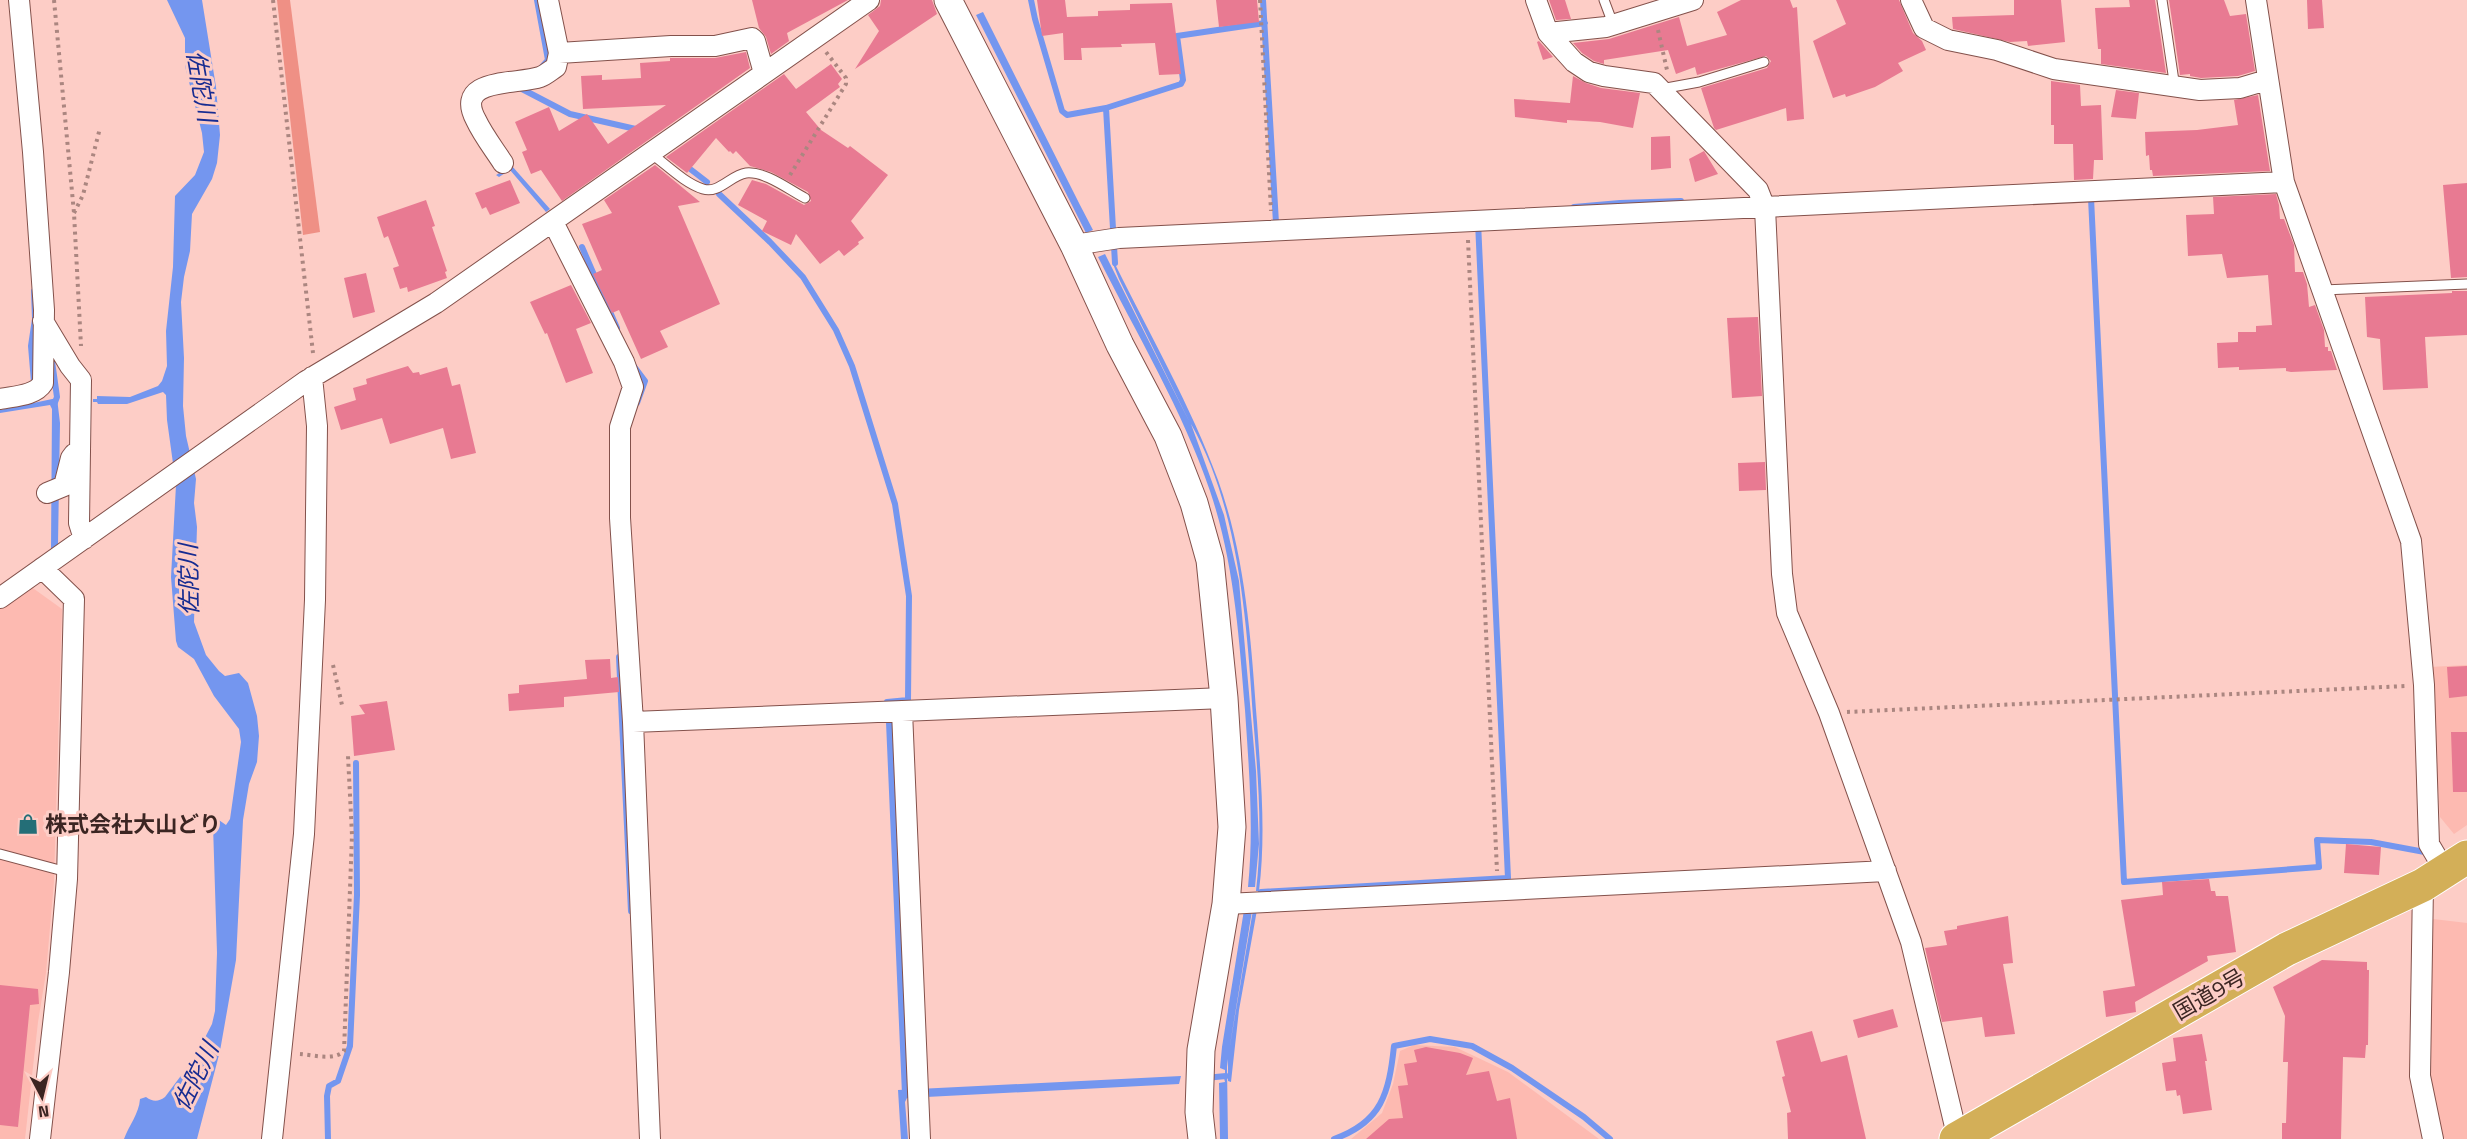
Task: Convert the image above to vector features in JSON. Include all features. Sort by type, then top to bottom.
[{"type":"highway","name":"国道9号","points":[[1958,1138],[2287,949],[2445,871]]},
{"type":"street","points":[[0,399],[28,394],[40,388],[43,383],[43,321],[33,152],[19,0]]},
{"type":"street","points":[[503,163],[472,112],[472,95],[475,91],[487,86],[541,77],[556,67],[559,53],[548,0]]},
{"type":"street","points":[[0,598],[311,378],[436,303],[869,0]]},
{"type":"street","points":[[948,0],[1074,245],[1120,345],[1168,436],[1194,503],[1210,560],[1224,698],[1232,827],[1226,904],[1201,1050],[1199,1112],[1202,1139]]},
{"type":"street","points":[[1536,0],[1548,33],[1574,62],[1589,72],[1654,83],[1758,190],[1765,208],[1782,574],[1787,613],[1829,713],[1911,942],[1958,1138]]},
{"type":"street","points":[[1548,33],[1589,30],[1694,0]]},
{"type":"street","points":[[1911,0],[1924,28],[1948,40],[1997,50],[2055,69],[2200,90],[2240,88],[2267,80]]},
{"type":"street","points":[[2256,0],[2284,182],[2411,541],[2424,685],[2429,844],[2445,871],[2420,1076],[2433,1139]]},
{"type":"street","points":[[559,53],[671,46],[714,46],[752,38],[755,41],[764,73]]},
{"type":"street","points":[[1074,245],[1119,238],[1272,230],[2284,182]]},
{"type":"street","points":[[553,222],[624,362],[633,387],[621,427],[620,506],[633,722],[650,1139]]},
{"type":"street","points":[[43,321],[81,381],[79,523],[88,536]]},
{"type":"street","points":[[272,1139],[283,1052],[304,834],[315,600],[316,426],[311,378]]},
{"type":"street","points":[[54,491],[64,486],[71,458],[80,447]]},
{"type":"street","points":[[40,1139],[59,972],[67,872],[74,599],[42,568]]},
{"type":"street","points":[[633,722],[1224,698]]},
{"type":"street","points":[[902,711],[920,1139]]},
{"type":"street","points":[[1226,904],[1886,871]]},
{"type":"lane","points":[[1604,0],[1613,24]]},
{"type":"lane","points":[[2162,0],[2175,88]]},
{"type":"lane","points":[[1661,89],[1699,82],[1764,62]]},
{"type":"lane","points":[[649,152],[691,184],[706,190],[723,186],[735,177],[748,173],[759,174],[805,198]]},
{"type":"lane","points":[[2323,290],[2467,284]]},
{"type":"lane","points":[[0,854],[67,872]]},
{"type":"path","points":[[54,0],[74,213],[81,381]]},
{"type":"path","points":[[273,0],[311,378]]},
{"type":"path","points":[[1260,0],[1272,230]]},
{"type":"path","points":[[1654,12],[1669,80],[1661,89]]},
{"type":"path","points":[[783,186],[846,84],[846,78],[815,37]]},
{"type":"path","points":[[74,213],[83,195],[100,128]]},
{"type":"path","points":[[1467,221],[1493,750],[1497,889]]},
{"type":"path","points":[[1829,713],[2424,685]]},
{"type":"path","points":[[283,1052],[333,1057],[344,1051],[352,835],[348,756]]},
{"type":"shaded area","points":[[277,0],[290,0],[320,232],[303,235]]},
{"type":"shaded area","name":"株式会社大山どり","points":[[30,586],[62,609],[54,882],[46,973],[25,1139],[0,1139],[0,607]]},
{"type":"shaded area","points":[[2467,665],[2467,825],[2454,834],[2440,817],[2430,667]]},
{"type":"shaded area","points":[[2433,919],[2467,923],[2467,1139],[2446,1139],[2441,1135],[2430,1078]]},
{"type":"shaded area","points":[[1414,1045],[1455,1047],[1508,1072],[1599,1139],[1351,1139],[1382,1113],[1393,1084],[1400,1051]]},
{"type":"water","name":"佐陀川","points":[[167,0],[202,0],[216,87],[220,135],[217,163],[212,179],[192,214],[190,251],[181,302],[184,358],[183,406],[186,436],[196,479],[194,622],[206,655],[219,671],[225,676],[239,673],[248,683],[257,716],[259,736],[257,762],[249,784],[243,820],[236,960],[220,1051],[197,1139],[124,1139],[136,1115],[140,1099],[146,1097],[156,1101],[165,1097],[195,1057],[212,1024],[215,1011],[217,953],[213,825],[216,818],[226,825],[230,819],[241,742],[239,729],[214,696],[194,659],[178,647],[176,641],[171,577],[176,485],[166,395],[163,392],[127,404],[93,402],[97,396],[130,397],[158,386],[167,366],[166,331],[173,267],[175,196],[195,175],[204,152],[202,133],[185,66],[185,38]]},
{"type":"water","points":[[983,12],[1093,230],[1086,233],[976,15]]},
{"type":"water","points":[[512,166],[550,209],[546,212],[510,170],[499,177],[496,175]]},
{"type":"water","points":[[1105,254],[1189,421],[1119,279],[1113,264],[1114,255],[1117,256],[1116,266],[1196,425],[1218,480],[1235,539],[1246,600],[1260,765],[1262,828],[1259,891],[1256,891],[1259,844],[1255,887],[1248,887],[1251,821],[1247,732],[1238,627],[1225,545],[1210,491],[1186,431],[1098,257]],"holes":[[[1191,424],[1220,492],[1238,567],[1248,643],[1257,760],[1259,844],[1256,771],[1239,581],[1224,515]]]},
{"type":"water","points":[[57,398],[60,423],[58,544],[51,549],[52,409],[50,405],[0,413],[0,410]]},
{"type":"water","points":[[1244,910],[1252,911],[1229,1051],[1253,910],[1257,910],[1239,1010],[1231,1082],[1228,1081],[1228,1059],[1227,1067],[1228,1139],[1220,1139],[1219,1083],[1225,1082],[1223,1074],[1225,1070],[1220,1068],[1222,1047]]},
{"type":"water","points":[[1181,1076],[1179,1084],[907,1098],[905,1102],[908,1139],[901,1139],[898,1090]]},
{"type":"building","points":[[752,0],[848,0],[787,33],[789,41],[771,54],[766,37],[759,28]]},
{"type":"building","points":[[881,0],[932,0],[937,14],[855,69],[879,31],[868,15],[880,6]]},
{"type":"building","points":[[1037,0],[1065,0],[1067,17],[1098,16],[1098,11],[1130,10],[1130,4],[1172,3],[1181,74],[1159,75],[1155,43],[1081,48],[1082,60],[1064,60],[1063,33],[1042,36]]},
{"type":"building","points":[[1216,0],[1257,0],[1259,22],[1219,27]]},
{"type":"building","points":[[1549,0],[1565,0],[1571,19],[1556,20]]},
{"type":"building","points":[[1741,0],[1790,0],[1793,8],[1797,7],[1804,119],[1787,121],[1786,108],[1716,130],[1714,128],[1701,88],[1767,68],[1771,61],[1766,56],[1697,75],[1695,67],[1676,74],[1668,50],[1604,60],[1604,64],[1582,53],[1573,43],[1609,39],[1679,17],[1687,46],[1727,35],[1717,12]]},
{"type":"building","points":[[1836,0],[1899,0],[1913,33],[1922,41],[1926,50],[1898,63],[1903,71],[1875,87],[1846,97],[1845,94],[1833,98],[1813,41],[1846,24]]},
{"type":"building","points":[[2014,0],[2061,0],[2065,42],[2028,46],[2027,41],[2010,42],[1953,29],[1952,17],[2014,15]]},
{"type":"building","points":[[2129,0],[2155,0],[2166,73],[2101,64],[2095,8],[2130,7]]},
{"type":"building","points":[[2169,0],[2224,0],[2230,16],[2246,14],[2255,71],[2238,76],[2201,78],[2190,76],[2190,74],[2180,75]]},
{"type":"building","points":[[2307,0],[2322,0],[2324,28],[2308,29]]},
{"type":"building","points":[[1539,41],[1553,57],[1543,60],[1537,42]]},
{"type":"building","points":[[746,52],[750,68],[562,201],[541,170],[531,174],[522,152],[527,150],[515,122],[549,107],[559,131],[587,114],[608,144],[666,105],[583,109],[581,76],[602,75],[602,80],[641,78],[640,63],[670,61],[670,58],[715,58]]},
{"type":"building","points":[[831,64],[842,79],[838,84],[840,87],[806,112],[821,130],[848,148],[850,146],[888,175],[851,221],[864,238],[844,256],[839,250],[820,264],[796,234],[791,245],[762,231],[767,221],[738,205],[752,180],[766,184],[804,205],[811,201],[808,192],[771,172],[750,166],[736,151],[733,154],[729,152],[716,138],[687,173],[666,157],[784,74],[796,89]]},
{"type":"building","points":[[1573,76],[1601,88],[1640,93],[1633,128],[1600,122],[1567,120],[1567,123],[1515,117],[1514,99],[1570,103]]},
{"type":"building","points":[[2051,81],[2080,85],[2081,106],[2101,105],[2103,160],[2094,160],[2093,179],[2074,180],[2073,144],[2054,144],[2054,125],[2051,125]]},
{"type":"building","points":[[2116,90],[2139,93],[2136,119],[2111,117]]},
{"type":"building","points":[[2258,95],[2270,171],[2153,176],[2150,170],[2149,155],[2146,156],[2145,132],[2197,130],[2238,125],[2234,100]]},
{"type":"building","points":[[1670,136],[1671,168],[1651,170],[1651,137]]},
{"type":"building","points":[[1704,151],[1718,174],[1695,182],[1689,159]]},
{"type":"building","points":[[655,165],[700,202],[678,206],[720,304],[660,331],[668,347],[641,359],[619,310],[612,313],[593,274],[602,270],[582,224],[612,213],[604,200]]},
{"type":"building","points":[[510,180],[520,203],[490,215],[486,207],[482,209],[475,193]]},
{"type":"building","points":[[2467,183],[2467,277],[2451,278],[2443,185]]},
{"type":"building","points":[[2276,194],[2280,219],[2284,219],[2294,245],[2295,272],[2303,272],[2307,284],[2309,307],[2315,305],[2324,330],[2325,347],[2331,351],[2337,370],[2291,372],[2286,371],[2286,368],[2239,370],[2239,367],[2218,368],[2217,343],[2238,342],[2238,332],[2256,332],[2256,326],[2272,325],[2268,275],[2227,278],[2222,254],[2188,256],[2186,215],[2214,214],[2213,197]]},
{"type":"building","points":[[426,200],[435,226],[432,227],[447,271],[445,272],[447,278],[408,292],[407,287],[400,289],[393,268],[399,266],[388,236],[384,238],[377,217]]},
{"type":"building","points":[[366,273],[375,312],[353,318],[344,278]]},
{"type":"building","points":[[571,285],[591,323],[576,329],[593,373],[566,383],[547,333],[545,334],[530,302]]},
{"type":"building","points":[[2452,291],[2467,291],[2467,335],[2425,337],[2428,388],[2383,390],[2380,339],[2367,337],[2365,297],[2452,293]]},
{"type":"building","points":[[1758,317],[1762,396],[1732,398],[1727,318]]},
{"type":"building","points":[[408,366],[413,373],[419,372],[420,375],[447,367],[452,386],[460,384],[476,453],[451,459],[443,428],[390,444],[382,418],[341,430],[334,407],[356,400],[353,388],[367,384],[366,379]]},
{"type":"building","points":[[1765,462],[1766,490],[1739,491],[1738,463]]},
{"type":"building","points":[[610,659],[611,678],[618,677],[619,692],[564,697],[564,707],[509,711],[508,694],[519,693],[519,685],[587,679],[585,660]]},
{"type":"building","points":[[2467,666],[2467,696],[2449,698],[2447,667]]},
{"type":"building","points":[[387,701],[395,750],[354,756],[351,716],[365,714],[359,705]]},
{"type":"building","points":[[2451,732],[2467,732],[2467,792],[2453,792]]},
{"type":"building","points":[[2346,844],[2381,847],[2379,875],[2344,873]]},
{"type":"building","points":[[2209,879],[2211,891],[2215,891],[2216,896],[2228,896],[2236,952],[2207,956],[2208,961],[2135,1002],[2136,1012],[2106,1017],[2103,991],[2135,986],[2121,900],[2163,895],[2162,882]]},
{"type":"building","points":[[2008,916],[2013,963],[2003,964],[2015,1034],[1985,1037],[1982,1017],[1942,1022],[1925,948],[1947,945],[1944,931],[1957,929],[1957,926]]},
{"type":"building","points":[[2322,960],[2367,962],[2367,970],[2369,970],[2368,1045],[2366,1045],[2365,1058],[2343,1057],[2341,1139],[2282,1139],[2282,1123],[2286,1123],[2288,1062],[2283,1062],[2285,1016],[2273,987]]},
{"type":"building","points":[[0,985],[38,989],[39,1004],[30,1005],[18,1127],[0,1125]]},
{"type":"building","points":[[1893,1009],[1898,1027],[1858,1038],[1853,1020]]},
{"type":"building","points":[[1812,1031],[1821,1062],[1847,1055],[1866,1139],[1788,1139],[1787,1113],[1791,1112],[1776,1041]]},
{"type":"building","points":[[2202,1034],[2212,1110],[2183,1114],[2180,1095],[2177,1096],[2176,1090],[2166,1091],[2162,1063],[2176,1061],[2173,1038]]},
{"type":"building","points":[[1426,1047],[1460,1053],[1473,1058],[1466,1075],[1489,1071],[1497,1101],[1510,1098],[1517,1139],[1366,1139],[1389,1119],[1403,1118],[1398,1086],[1408,1085],[1404,1064],[1417,1062],[1414,1050]]},
{"type":"waterway","points":[[537,0],[548,60],[541,68]]},
{"type":"waterway","points":[[1031,0],[1062,111],[1067,115],[1106,108],[1181,84],[1183,80],[1177,36],[1265,23]]},
{"type":"waterway","points":[[1263,0],[1276,223],[1280,223]]},
{"type":"waterway","points":[[520,85],[520,88],[570,114],[640,130]]},
{"type":"waterway","points":[[1106,108],[1115,263]]},
{"type":"waterway","points":[[685,165],[707,182]]},
{"type":"waterway","points":[[719,194],[803,277],[836,330],[852,366],[895,504],[909,596],[908,700],[887,702]]},
{"type":"waterway","points":[[2091,198],[2124,882],[2319,867],[2317,840],[2371,842],[2430,853]]},
{"type":"waterway","points":[[1574,207],[1681,201]]},
{"type":"waterway","points":[[1261,892],[1508,878],[1478,222]]},
{"type":"waterway","points":[[582,247],[617,328]]},
{"type":"waterway","points":[[34,291],[35,319],[31,346],[34,382]]},
{"type":"waterway","points":[[51,354],[57,397],[54,405]]},
{"type":"waterway","points":[[633,365],[645,381],[637,403]]},
{"type":"waterway","points":[[619,657],[631,911]]},
{"type":"waterway","points":[[889,722],[905,1094]]},
{"type":"waterway","points":[[328,1139],[327,1096],[329,1086],[338,1081],[350,1046],[357,895],[356,763]]},
{"type":"waterway","points":[[1334,1139],[1363,1124],[1380,1104],[1389,1078],[1394,1046],[1430,1039],[1472,1046],[1512,1068],[1584,1117],[1610,1139]]},
{"type":"waterway","points":[[1205,1078],[1226,1076]]},
{"type":"place","name":"株式会社大山どり","points":[[28,824]]}]
